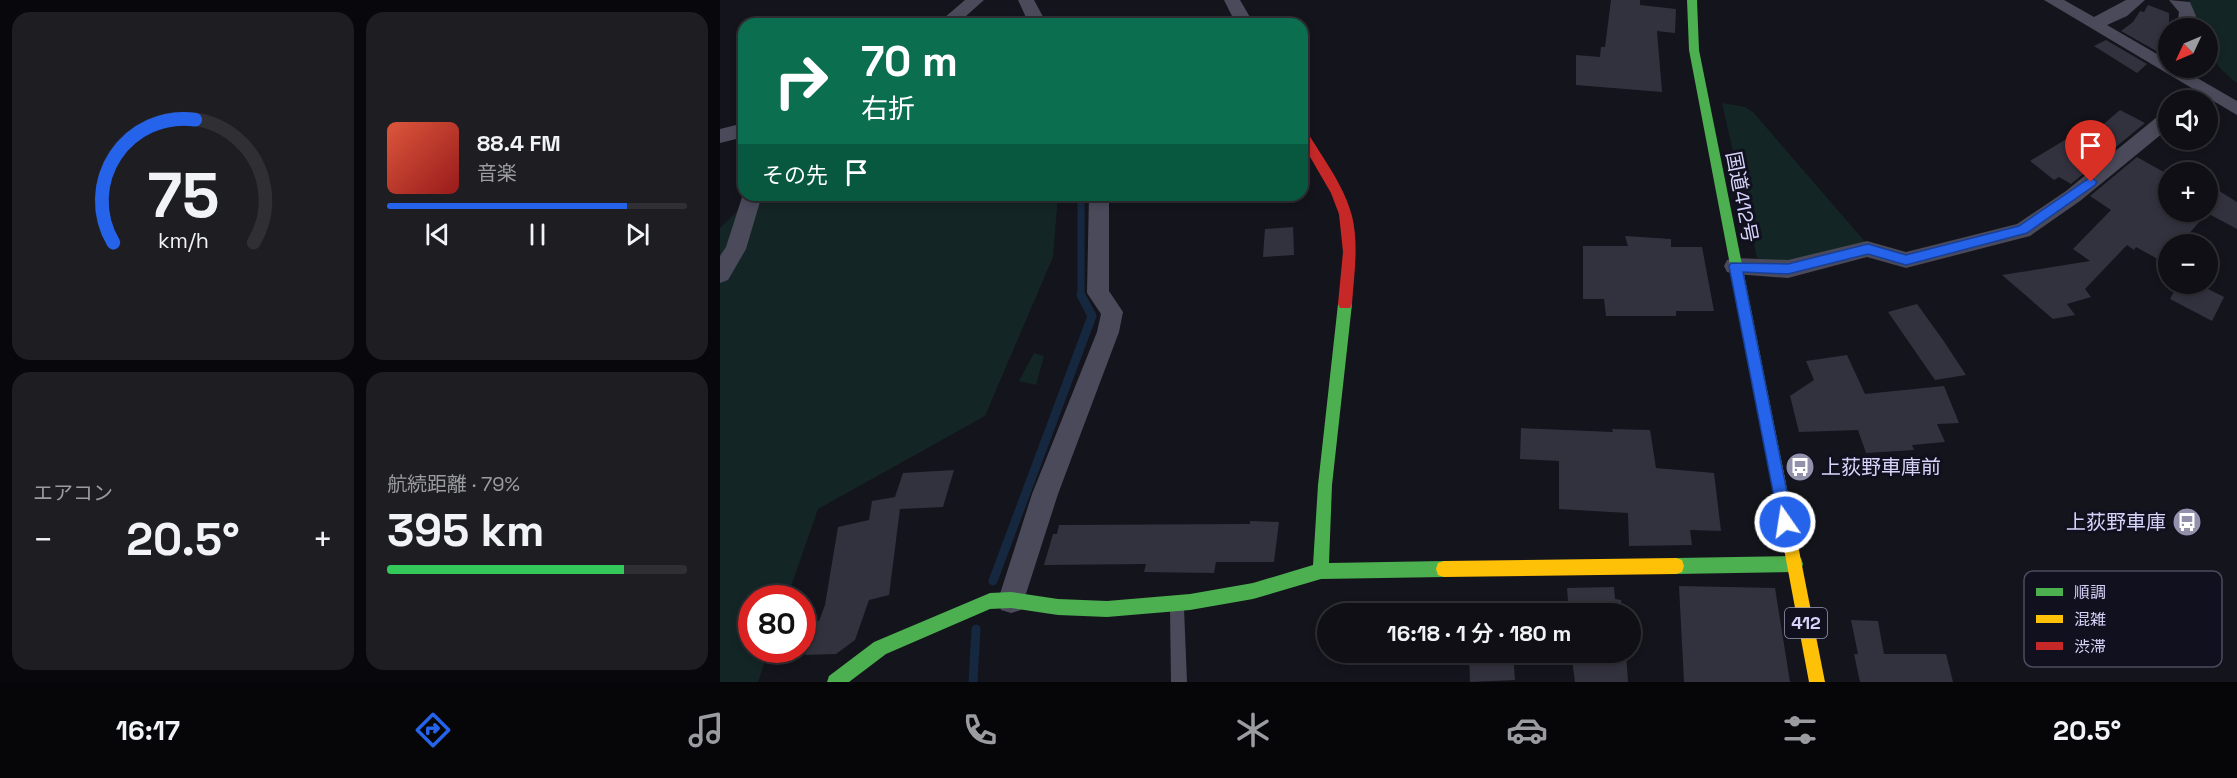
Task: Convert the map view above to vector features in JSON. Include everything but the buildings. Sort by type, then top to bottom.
[{"type":"main road","name":"国道412号","points":[[1692,0],[1694,50],[1780,501],[1796,564],[1817,682]]},
{"type":"main road","points":[[1308,144],[1346,215],[1349,262],[1325,485],[1321,571]]},
{"type":"main road","points":[[835,682],[880,648],[990,601],[1011,600],[1058,607],[1107,609],[1177,603],[1253,591],[1321,571],[1796,564]]},
{"type":"street","points":[[954,18],[976,0]]},
{"type":"street","points":[[1026,0],[1035,18]]},
{"type":"street","points":[[1232,0],[1242,18]]},
{"type":"street","points":[[2052,0],[2158,57]]},
{"type":"street","points":[[2093,24],[2121,12],[2137,0]]},
{"type":"street","points":[[2177,0],[2185,6],[2189,18]]},
{"type":"street","points":[[2180,78],[2190,90]]},
{"type":"street","points":[[2218,102],[2237,109]]},
{"type":"street","points":[[1735,266],[1788,269],[1868,249],[1906,260],[2023,230],[2073,196],[2158,127]]},
{"type":"street","points":[[720,136],[738,132]]},
{"type":"street","points":[[720,274],[736,249],[750,201]]},
{"type":"street","points":[[1011,600],[1045,494],[1108,332],[1112,312],[1098,292],[1098,201]]},
{"type":"lane","points":[[1177,603],[1179,682]]},
{"type":"shaded area","points":[[2189,0],[2237,0],[2237,83],[2218,66],[2218,18],[2197,18]]},
{"type":"shaded area","points":[[1722,103],[1745,107],[1753,112],[1867,244],[1786,264],[1757,258]]},
{"type":"shaded area","points":[[748,201],[1058,201],[1053,257],[985,416],[818,509],[792,585],[738,585],[738,663],[765,663],[758,682],[720,682],[720,228]]},
{"type":"shaded area","points":[[1034,353],[1044,356],[1036,385],[1019,381]]},
{"type":"waterway","points":[[1081,201],[1081,295]]},
{"type":"waterway","points":[[993,581],[1092,316],[1081,295]]},
{"type":"waterway","points":[[973,682],[976,629]]},
{"type":"traffic: fast","points":[[1692,0],[1694,50],[1775,464]]},
{"type":"traffic: fast","points":[[1345,304],[1325,485],[1321,571],[1444,569]]},
{"type":"traffic: fast","points":[[1676,566],[1795,564]]},
{"type":"traffic: fast","points":[[835,682],[880,648],[990,601],[1011,600],[1058,607],[1107,609],[1190,602],[1253,591],[1321,571]]},
{"type":"traffic: slow","points":[[1775,464],[1817,682]]},
{"type":"traffic: slow","points":[[1444,569],[1676,566]]},
{"type":"traffic: jam","points":[[1308,143],[1341,202],[1348,226],[1349,252],[1345,304]]},
{"type":"place","name":"上荻野車庫前","points":[[1800,467]]},
{"type":"place","name":"上荻野車庫","points":[[2187,522]]},
{"type":"route","points":[[1785,522],[1735,266],[1788,269],[1868,249],[1906,260],[2023,230],[2091,182]]}]
